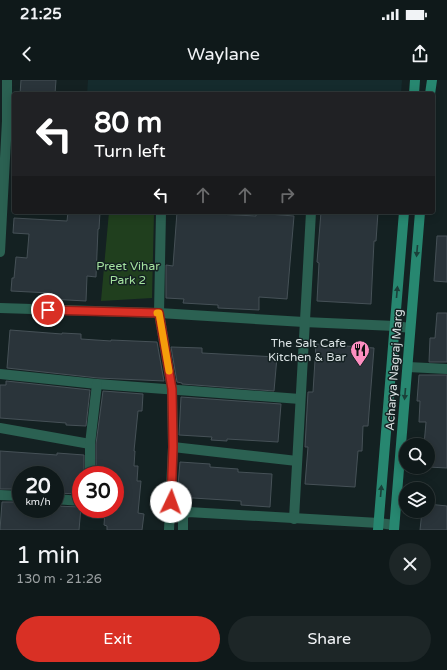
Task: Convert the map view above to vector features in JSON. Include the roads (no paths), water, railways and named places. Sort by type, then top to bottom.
[{"type":"street","points":[[0,252],[2,172],[10,121],[7,80]]},
{"type":"street","points":[[414,92],[415,80]]},
{"type":"street","points":[[430,92],[432,80]]},
{"type":"street","points":[[160,214],[159,313],[172,389],[173,447],[169,530]]},
{"type":"street","points":[[294,519],[311,214]]},
{"type":"street","name":"Acharya Nagraj Marg","points":[[378,527],[404,214]]},
{"type":"street","name":"Acharya Nagraj Marg","points":[[394,528],[420,214]]},
{"type":"street","points":[[0,308],[159,313],[410,328]]},
{"type":"street","points":[[408,367],[447,369]]},
{"type":"street","points":[[0,374],[97,384],[300,399]]},
{"type":"street","points":[[90,466],[90,444],[97,384]]},
{"type":"street","points":[[0,428],[90,444]]},
{"type":"street","points":[[173,447],[297,461]]},
{"type":"street","points":[[0,495],[12,496]]},
{"type":"street","points":[[183,530],[183,517],[186,512],[294,519],[394,528]]},
{"type":"place","name":"The Salt Cafe Kitchen & Bar","points":[[360,367]]},
{"type":"park label","name":"Preet Vihar Park 2","points":[[128,273]]}]
